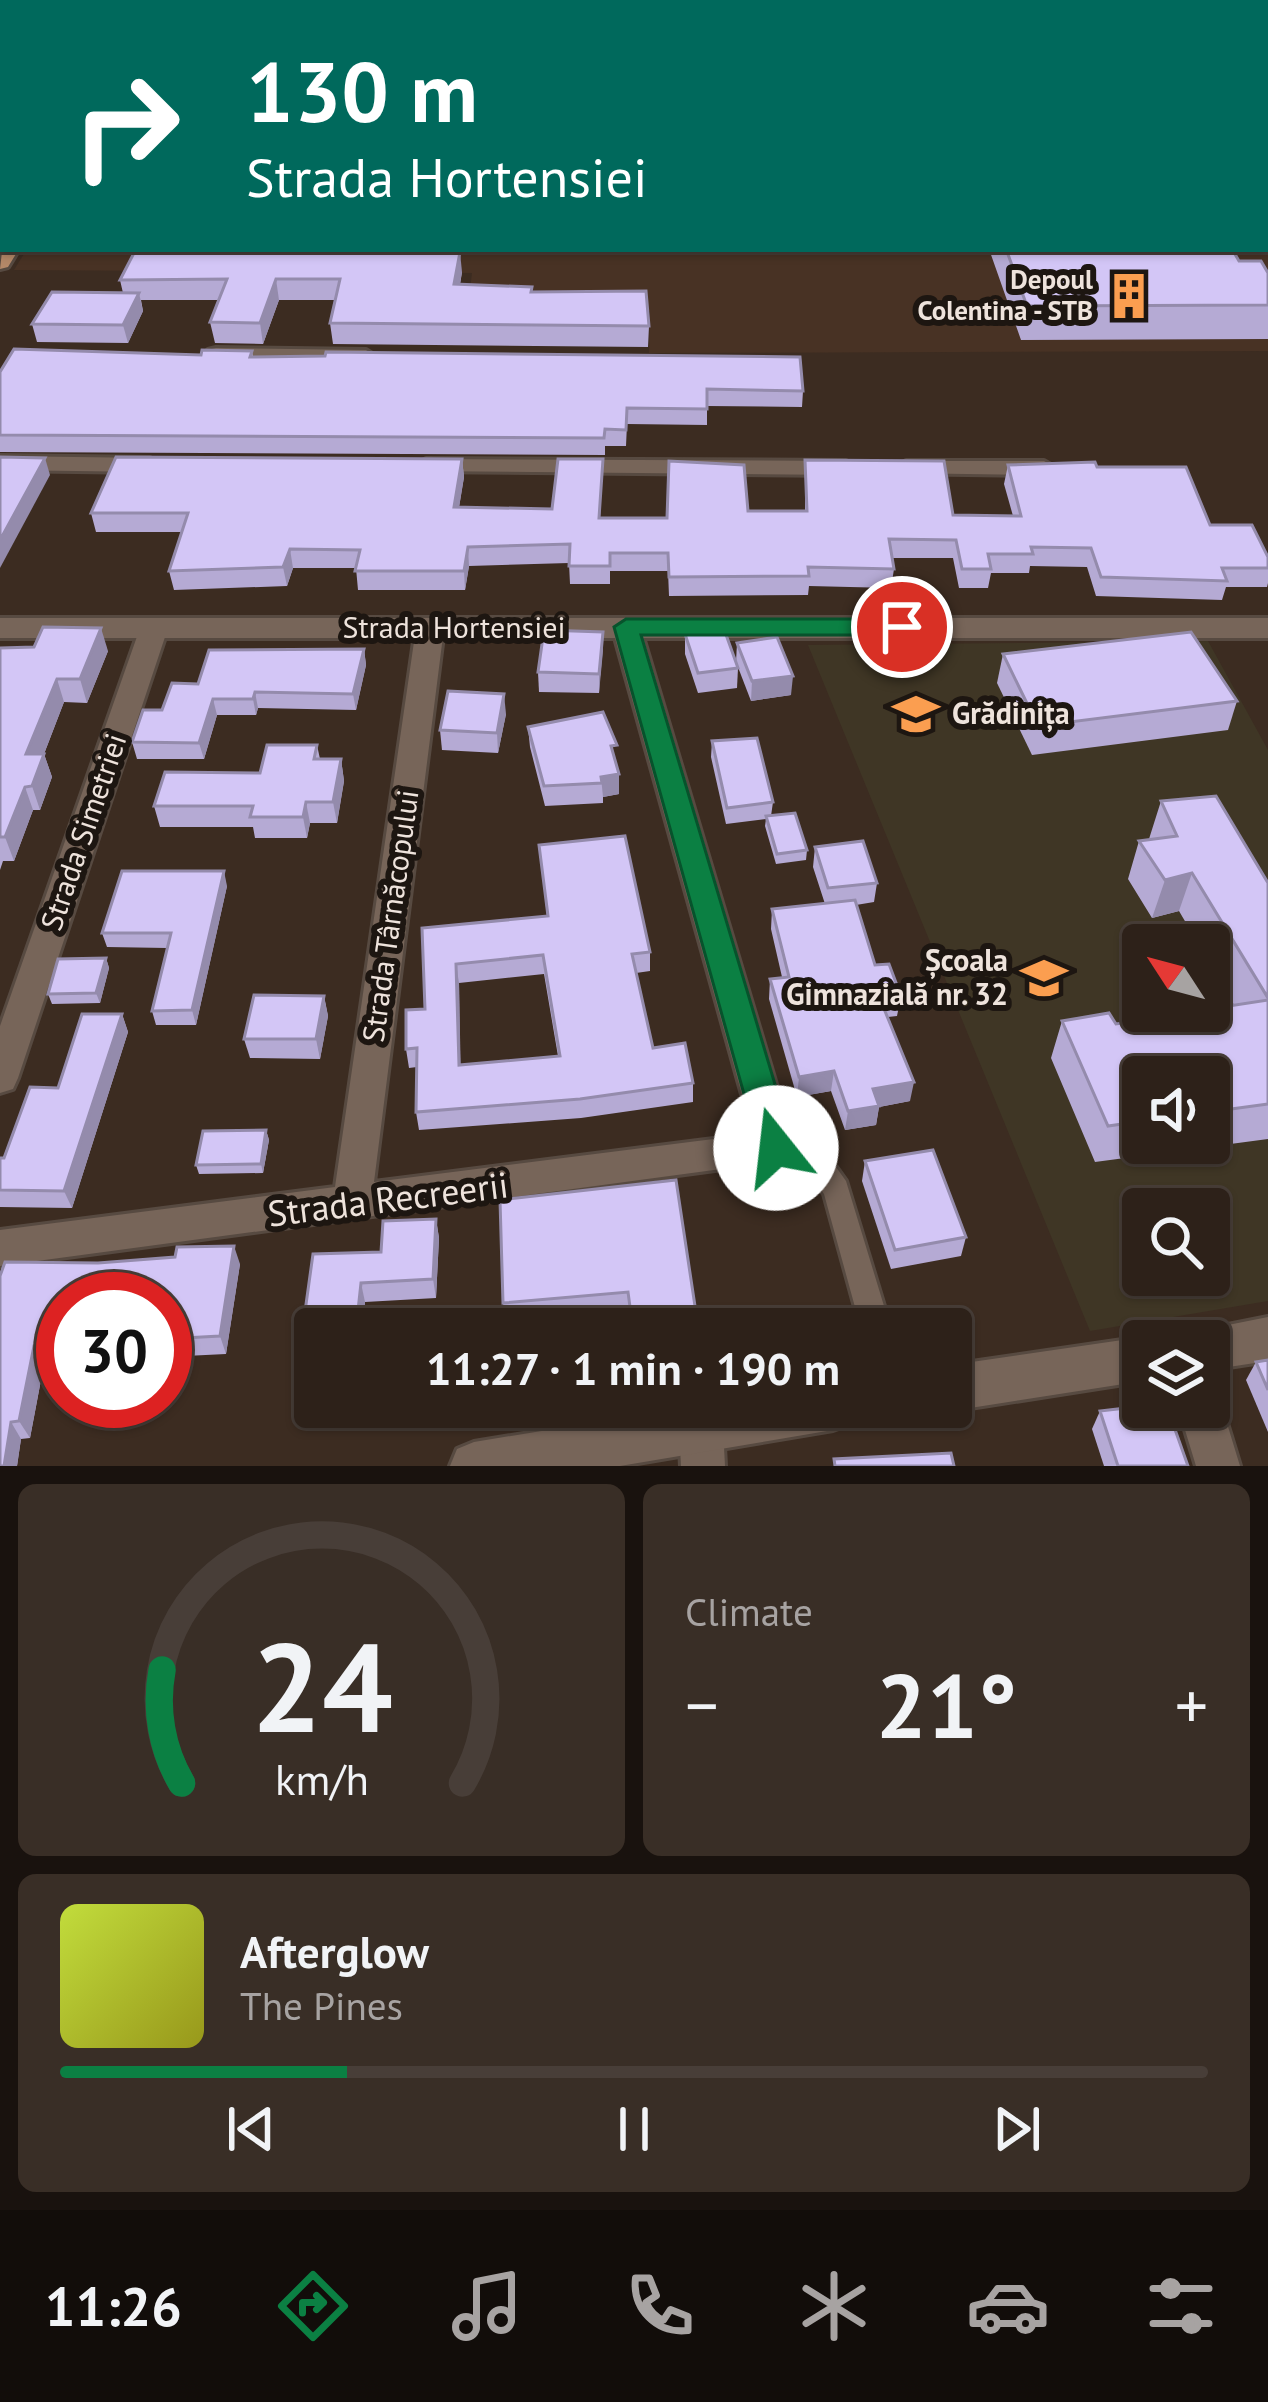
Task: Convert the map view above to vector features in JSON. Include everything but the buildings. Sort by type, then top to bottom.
[{"type":"street","points":[[188,355],[400,357]]},
{"type":"street","points":[[0,463],[182,465]]},
{"type":"street","points":[[395,466],[1059,468]]},
{"type":"street","points":[[626,627],[776,1148],[826,1175],[836,1190],[870,1308]]},
{"type":"street","name":"Strada Hortensiei","points":[[0,628],[1268,628]]},
{"type":"street","name":"Strada Simetriei","points":[[0,1026],[28,998],[154,628]]},
{"type":"street","name":"Strada Târnăcopului","points":[[352,1204],[430,628]]},
{"type":"street","points":[[0,1078],[28,998]]},
{"type":"street","name":"Strada Recreerii","points":[[0,1248],[776,1148]]},
{"type":"street","points":[[1230,1345],[1268,1339]]},
{"type":"street","points":[[972,1385],[1122,1362]]},
{"type":"street","points":[[474,1466],[702,1447],[764,1428]]},
{"type":"street","points":[[1206,1428],[1218,1466]]},
{"type":"shaded area","points":[[25,252],[1268,252],[1268,351],[649,353],[650,311],[468,306],[472,273],[14,270]]},
{"type":"shaded area","name":"Școala Gimnazială nr. 32","points":[[1208,641],[1268,750],[1268,1301],[1155,1320],[1122,1320],[1122,1326],[1090,1331],[808,645]]},
{"type":"place","name":"Depoul Colentina - STB","points":[[1129,296]]},
{"type":"place","name":"Grădinița","points":[[916,714]]},
{"type":"place","name":"Școala Gimnazială nr. 32","points":[[1044,978]]},
{"type":"route","points":[[776,1148],[626,627],[902,627]]}]
